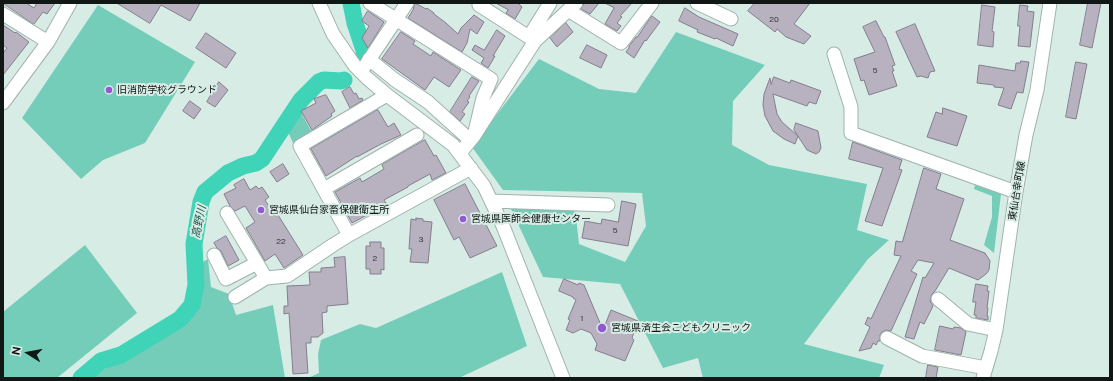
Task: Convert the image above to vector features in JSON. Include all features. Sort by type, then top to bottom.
[{"type":"street","points":[[3,103],[48,42],[70,3]]},
{"type":"street","points":[[319,3],[342,50],[361,72],[387,95],[453,145],[484,186],[503,226],[563,378]]},
{"type":"street","points":[[370,3],[491,79],[483,98],[472,138]]},
{"type":"street","points":[[361,72],[407,3]]},
{"type":"street","points":[[460,153],[472,138],[532,39],[550,3]]},
{"type":"street","points":[[532,39],[572,7],[621,43],[652,3]]},
{"type":"street","points":[[697,3],[731,19]]},
{"type":"street","name":"東仙台幸町線","points":[[984,373],[996,330],[1016,192],[1026,135],[1037,90],[1050,3]]},
{"type":"street","points":[[479,4],[532,39]]},
{"type":"street","points":[[3,14],[48,42]]},
{"type":"street","points":[[834,54],[851,107],[852,133],[1016,192]]},
{"type":"street","points":[[369,59],[395,80],[428,102],[472,138]]},
{"type":"street","points":[[349,235],[300,146],[387,95]]},
{"type":"street","points":[[324,188],[417,135]]},
{"type":"street","points":[[235,297],[266,278],[287,276],[349,235],[471,168]]},
{"type":"street","points":[[491,201],[608,205]]},
{"type":"street","points":[[227,213],[266,278]]},
{"type":"street","points":[[214,255],[226,279],[257,262]]},
{"type":"street","points":[[938,299],[968,324],[996,330]]},
{"type":"street","points":[[887,338],[922,356],[984,373]]},
{"type":"green space","name":"旧消防学校グラウンド","points":[[98,5],[195,62],[145,143],[103,160],[81,179],[22,118]]},
{"type":"green space","points":[[676,32],[765,65],[733,101],[732,145],[769,165],[867,184],[857,230],[889,240],[868,259],[804,344],[884,365],[879,378],[703,378],[698,358],[663,368],[620,284],[543,277],[510,207],[575,208],[579,244],[625,262],[646,226],[642,193],[503,190],[472,147],[539,59],[599,89],[636,93]]},
{"type":"green space","points":[[300,111],[312,132],[294,145],[288,132]]},
{"type":"green space","points":[[975,185],[1001,194],[994,253],[984,245],[992,217],[992,196],[974,189]]},
{"type":"green space","points":[[85,245],[137,313],[57,378],[3,378],[3,312]]},
{"type":"green space","points":[[208,259],[211,287],[229,294],[236,315],[273,305],[285,378],[92,378],[122,357],[182,320],[194,305],[199,288],[197,265]]},
{"type":"green space","points":[[502,272],[527,346],[459,378],[308,378],[319,373],[318,354],[321,340],[360,324],[376,328]]},
{"type":"building","points":[[3,3],[26,3],[34,8],[37,3],[55,3],[47,14],[43,12],[34,24]]},
{"type":"building","points":[[117,3],[200,3],[190,21],[161,5],[150,23]]},
{"type":"building","points":[[415,3],[434,13],[458,34],[461,28],[474,15],[484,22],[477,34],[470,29],[467,43],[462,52],[408,18]]},
{"type":"building","points":[[496,3],[518,3],[522,7],[515,19],[506,13],[508,10]]},
{"type":"building","points":[[585,3],[599,3],[590,14],[581,9]]},
{"type":"building","points":[[605,3],[632,3],[620,16],[622,17],[617,23],[621,26],[617,31],[605,24],[614,8]]},
{"type":"building","points":[[755,3],[810,3],[794,24],[811,36],[804,44],[786,37],[777,29],[775,32],[748,11]]},
{"type":"building","points":[[1088,3],[1101,3],[1092,48],[1080,45]]},
{"type":"building","points":[[982,5],[995,7],[992,31],[994,32],[993,47],[978,45]]},
{"type":"building","points":[[1020,5],[1028,6],[1027,11],[1034,12],[1030,47],[1018,46]]},
{"type":"building","points":[[685,8],[699,17],[738,34],[733,46],[716,38],[715,39],[697,32],[698,30],[679,21]]},
{"type":"building","points":[[368,11],[384,22],[368,48],[362,38],[369,26],[362,21]]},
{"type":"building","points":[[652,16],[660,22],[646,41],[645,40],[634,58],[626,52]]},
{"type":"building","points":[[876,21],[885,37],[895,65],[892,66],[894,71],[892,71],[897,86],[869,95],[864,80],[861,81],[854,59],[875,52],[863,27]]},
{"type":"building","points":[[566,23],[573,32],[557,47],[550,38]]},
{"type":"building","points":[[915,24],[935,71],[930,72],[928,78],[921,76],[917,77],[896,32]]},
{"type":"building","points":[[3,25],[15,33],[16,32],[29,42],[3,75],[3,53],[7,48],[3,45]]},
{"type":"building","points":[[497,30],[505,36],[493,56],[495,56],[488,68],[481,63],[484,58],[472,50],[475,45],[484,50]]},
{"type":"building","points":[[401,32],[415,41],[413,44],[431,56],[433,52],[461,70],[449,87],[434,77],[425,90],[382,59]]},
{"type":"building","points":[[206,33],[236,53],[226,68],[196,48]]},
{"type":"building","points":[[587,45],[607,55],[601,68],[580,58]]},
{"type":"building","points":[[1021,61],[1029,62],[1023,93],[1017,92],[1011,109],[998,105],[1004,88],[977,83],[979,65],[1015,71],[1016,63],[1020,63]]},
{"type":"building","points":[[1076,62],[1087,64],[1076,119],[1066,117]]},
{"type":"building","points":[[472,77],[479,81],[469,96],[470,97],[467,101],[469,102],[462,112],[465,114],[460,121],[450,112]]},
{"type":"building","points":[[774,77],[790,83],[791,80],[821,91],[816,104],[809,102],[807,106],[773,94],[777,114],[782,122],[798,136],[795,144],[784,139],[773,131],[765,116],[763,105],[764,94],[770,78],[771,84]]},
{"type":"building","points":[[219,82],[228,90],[215,107],[207,102]]},
{"type":"building","points":[[350,87],[359,99],[362,98],[363,100],[350,108],[342,92]]},
{"type":"building","points":[[326,95],[335,111],[331,114],[332,116],[312,130],[301,111],[316,103],[314,99]]},
{"type":"building","points":[[190,101],[201,109],[194,119],[183,111]]},
{"type":"building","points":[[943,108],[967,116],[957,146],[927,137],[936,112],[942,114]]},
{"type":"building","points":[[378,110],[388,127],[394,123],[401,135],[357,156],[326,176],[311,149]]},
{"type":"building","points":[[796,123],[818,131],[821,148],[819,152],[816,154],[807,150],[794,130]]},
{"type":"building","points":[[425,140],[434,156],[436,155],[446,173],[432,180],[430,174],[384,200],[386,203],[366,213],[367,215],[352,223],[335,192],[360,178],[362,182],[384,169],[382,165]]},
{"type":"building","points":[[853,142],[902,160],[899,169],[902,170],[882,226],[865,221],[883,168],[849,159]]},
{"type":"building","points":[[283,164],[289,174],[277,182],[270,172]]},
{"type":"building","points":[[924,168],[941,174],[936,189],[964,199],[950,240],[985,253],[990,261],[989,270],[978,280],[949,268],[932,294],[930,301],[933,306],[924,324],[920,322],[914,339],[905,337],[923,277],[925,278],[934,263],[918,260],[911,271],[917,274],[891,331],[886,330],[882,332],[880,335],[880,341],[878,341],[876,345],[873,343],[871,348],[859,351],[870,327],[865,324],[868,317],[871,319],[901,256],[894,255],[896,241],[902,242]]},
{"type":"building","points":[[244,179],[250,190],[256,186],[259,189],[262,187],[269,197],[265,200],[275,216],[278,215],[303,255],[284,268],[275,254],[265,261],[246,228],[255,222],[245,206],[235,211],[230,206],[224,194],[236,188],[234,185]]},
{"type":"building","name":"宮城県医師会健康センター","points":[[465,184],[497,246],[470,258],[459,237],[454,240],[434,200]]},
{"type":"building","points":[[622,201],[636,204],[628,246],[582,238],[585,221],[601,224],[602,219],[618,222]]},
{"type":"building","points":[[416,218],[423,219],[423,221],[432,222],[428,263],[410,262],[412,249],[409,249],[411,219],[416,220]]},
{"type":"building","points":[[226,236],[239,260],[228,266],[221,251],[214,243]]},
{"type":"building","points":[[370,242],[381,242],[381,248],[384,248],[384,270],[381,269],[381,274],[370,274],[370,269],[366,269],[366,246],[370,246]]},
{"type":"building","points":[[345,257],[348,304],[327,306],[327,312],[322,313],[323,333],[318,337],[311,337],[311,343],[306,343],[308,373],[293,374],[289,313],[284,314],[284,306],[288,306],[287,286],[310,285],[309,272],[321,272],[321,268],[335,267],[334,258]]},
{"type":"building","points":[[564,279],[578,285],[579,283],[584,285],[603,330],[611,310],[638,321],[632,338],[634,340],[625,361],[595,350],[597,344],[591,333],[581,329],[573,333],[566,330],[570,320],[568,319],[576,300],[573,297],[559,291]]},
{"type":"building","points":[[976,284],[988,286],[988,320],[976,318],[976,315],[974,315],[976,302],[973,302]]},
{"type":"building","points":[[940,326],[953,329],[954,327],[961,328],[966,332],[961,355],[935,350]]},
{"type":"building","points":[[928,365],[938,367],[936,378],[926,378]]},
{"type":"waterway","name":"高野川","points":[[351,3],[355,23],[365,53],[363,57]]},
{"type":"waterway","name":"高野川","points":[[81,378],[101,361],[121,355],[180,319],[192,305],[196,285],[194,244],[201,202],[205,192],[228,173],[243,166],[256,163],[262,159],[301,100],[319,82],[324,80],[344,80]]},
{"type":"place","name":"旧消防学校グラウンド","points":[[109,90]]},
{"type":"place","name":"宮城県仙台家畜保健衛生所","points":[[261,210]]},
{"type":"place","name":"宮城県医師会健康センター","points":[[463,219]]},
{"type":"place","name":"宮城県済生会こどもクリニック","points":[[602,328]]}]
